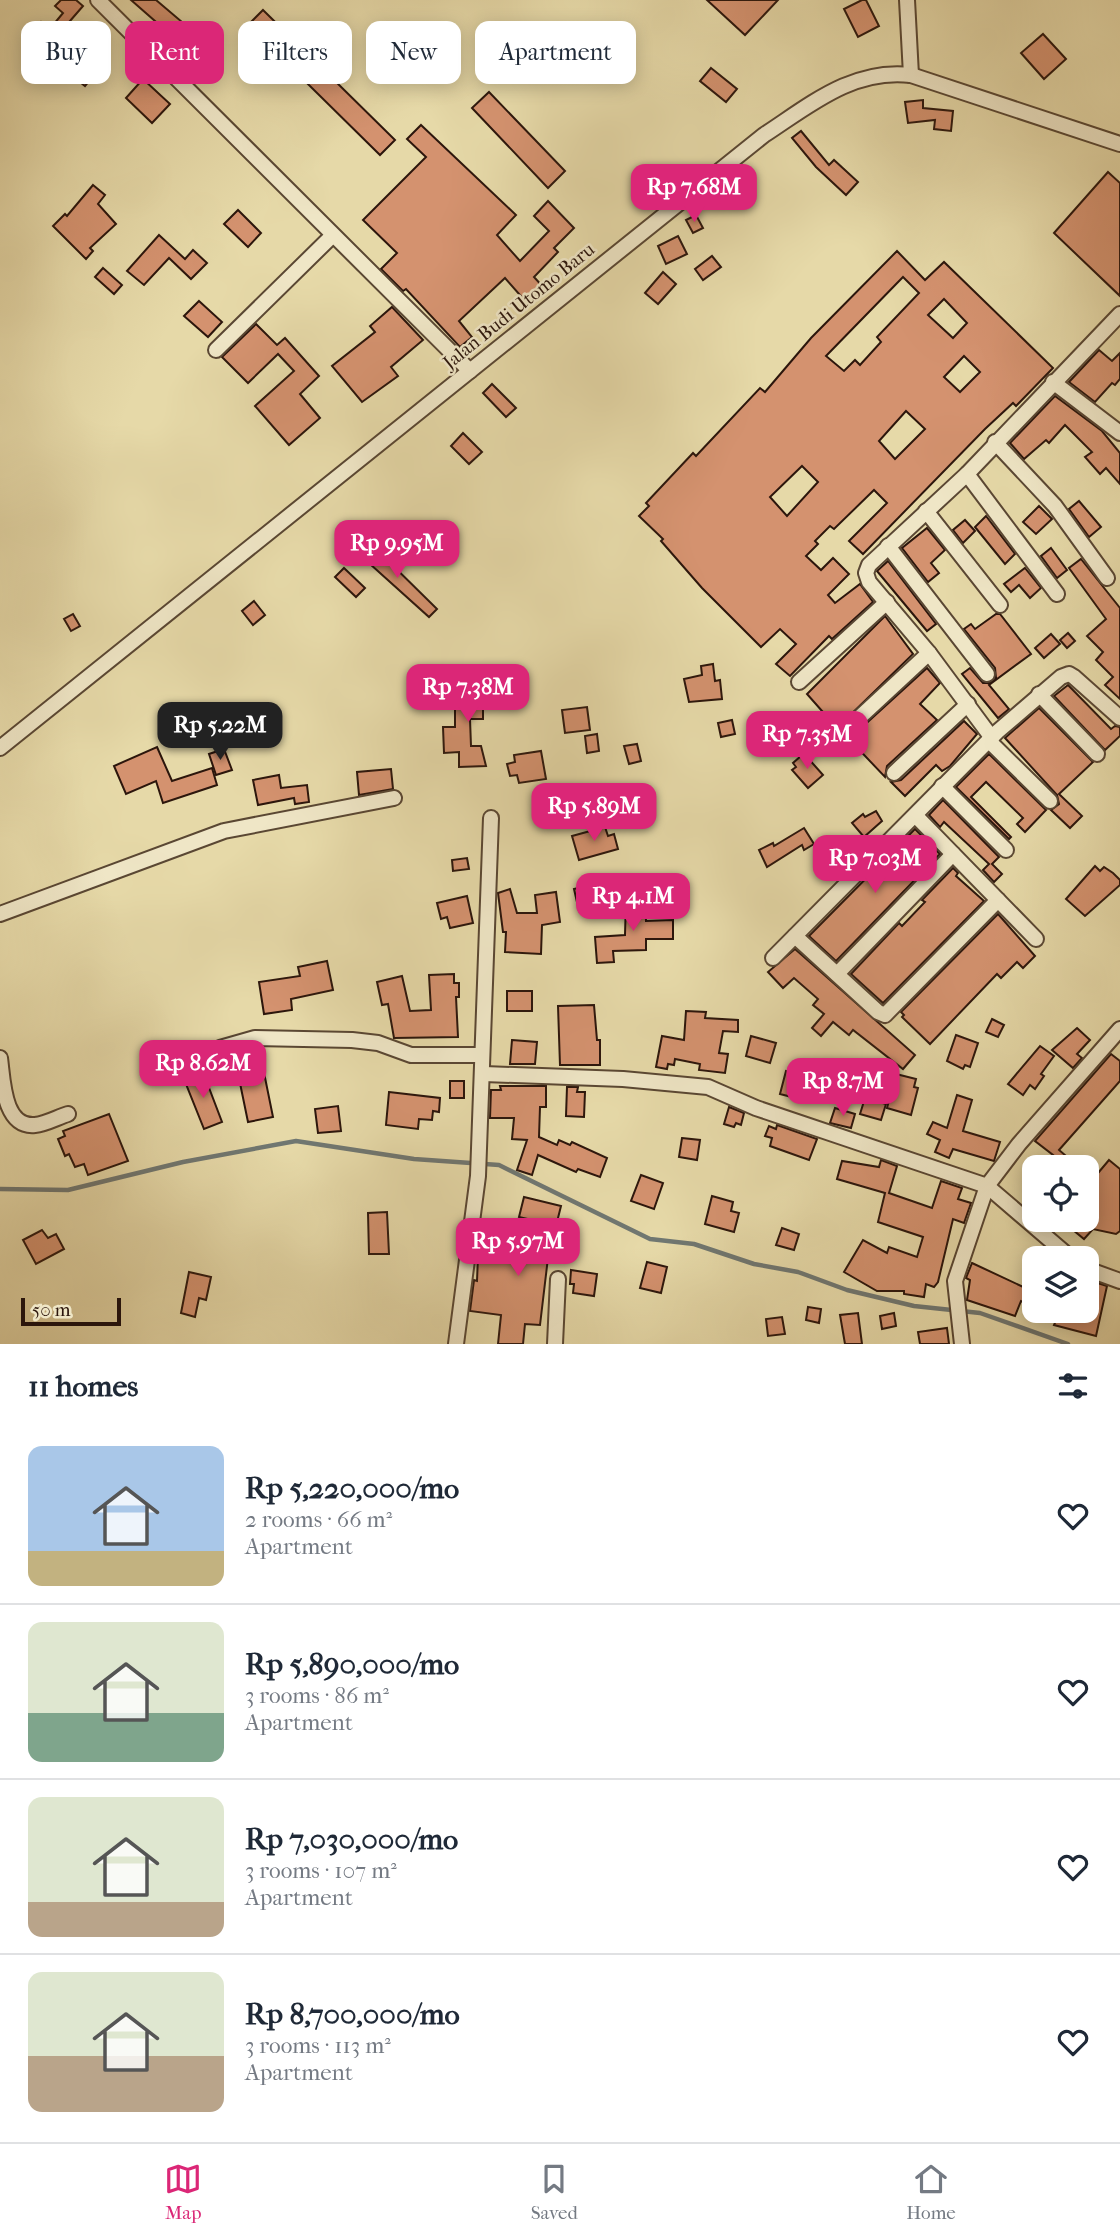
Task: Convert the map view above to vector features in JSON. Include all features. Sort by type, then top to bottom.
[{"type":"street","points":[[98,0],[470,371]]},
{"type":"street","points":[[907,0],[911,75]]},
{"type":"street","name":"Jalan Budi Utomo Baru","points":[[0,748],[764,135],[851,82],[891,72],[911,75],[1120,144]]},
{"type":"street","points":[[216,349],[332,236]]},
{"type":"street","points":[[1050,801],[990,739],[968,704],[870,582],[866,573],[869,565],[967,474],[1120,314]]},
{"type":"street","points":[[1053,382],[1120,432]]},
{"type":"street","points":[[995,442],[1055,506],[1107,578]]},
{"type":"street","points":[[967,474],[1057,594]]},
{"type":"street","points":[[926,511],[1000,605]]},
{"type":"street","points":[[888,546],[987,674]]},
{"type":"street","points":[[799,682],[887,602]]},
{"type":"street","points":[[846,730],[929,653]]},
{"type":"street","points":[[773,958],[916,816],[942,786],[1039,694],[1069,674],[1119,716]]},
{"type":"street","points":[[1039,694],[1097,754]]},
{"type":"street","points":[[894,773],[968,704]]},
{"type":"street","points":[[942,786],[1006,850]]},
{"type":"street","points":[[0,914],[224,831],[394,798]]},
{"type":"street","points":[[916,816],[1036,939]]},
{"type":"street","points":[[456,1344],[478,1176],[484,1074],[482,1055],[491,818]]},
{"type":"street","points":[[837,974],[953,854]]},
{"type":"street","points":[[795,936],[878,1012],[886,1015],[998,900]]},
{"type":"street","points":[[962,1344],[954,1290],[987,1186],[1018,1144],[1120,1029]]},
{"type":"street","points":[[220,1048],[255,1038],[352,1040],[378,1044],[419,1056],[482,1055]]},
{"type":"street","points":[[0,1058],[8,1104],[19,1120],[35,1125],[68,1114]]},
{"type":"street","points":[[484,1074],[695,1084],[780,1117],[987,1186],[1057,1246]]},
{"type":"street","points":[[1099,1273],[1120,1281]]},
{"type":"street","points":[[555,1344],[558,1279]]},
{"type":"building","points":[[61,0],[76,0],[83,6],[70,21],[56,21],[63,13],[55,6]]},
{"type":"building","points":[[131,0],[156,0],[181,21],[155,21]]},
{"type":"building","points":[[707,0],[778,0],[745,35]]},
{"type":"building","points":[[866,0],[879,26],[858,37],[844,9]]},
{"type":"building","points":[[263,10],[274,21],[252,21]]},
{"type":"building","points":[[1043,34],[1066,59],[1044,79],[1021,53]]},
{"type":"building","points":[[711,68],[737,89],[726,102],[700,81]]},
{"type":"building","points":[[139,84],[148,84],[170,104],[152,123],[126,98]]},
{"type":"building","points":[[308,84],[338,84],[395,140],[380,155]]},
{"type":"building","points":[[489,92],[565,171],[548,188],[472,108]]},
{"type":"building","points":[[923,100],[923,108],[953,111],[951,131],[934,129],[935,120],[908,123],[905,102]]},
{"type":"building","points":[[421,125],[516,215],[497,235],[520,261],[549,231],[534,216],[548,201],[574,228],[554,248],[558,252],[534,277],[544,288],[527,303],[505,278],[459,321],[472,337],[460,347],[406,289],[403,291],[381,269],[397,253],[363,220],[426,157],[407,139]]},
{"type":"building","points":[[801,131],[829,165],[834,160],[858,182],[846,195],[816,167],[792,138]]},
{"type":"building","points":[[1108,172],[1120,183],[1120,296],[1054,233]]},
{"type":"building","points":[[93,185],[105,195],[98,204],[116,224],[90,248],[93,251],[86,259],[53,226],[65,214],[67,216]]},
{"type":"building","points":[[238,210],[261,233],[248,247],[224,224]]},
{"type":"building","points":[[696,215],[703,228],[693,233],[686,220]]},
{"type":"building","points":[[159,235],[185,259],[193,250],[207,263],[191,279],[169,258],[144,285],[127,271]]},
{"type":"building","points":[[678,236],[687,254],[666,264],[658,246]]},
{"type":"building","points":[[897,251],[925,280],[944,262],[1053,368],[1016,406],[1013,403],[985,429],[863,554],[849,541],[887,503],[874,490],[834,529],[830,526],[815,541],[818,544],[806,556],[821,570],[833,558],[849,574],[828,595],[835,603],[860,584],[873,602],[832,639],[829,636],[790,676],[776,664],[796,644],[780,629],[761,647],[702,588],[661,541],[663,539],[639,516],[649,506],[646,503],[693,453],[696,456],[760,388],[765,392],[811,338]],"holes":[[[903,277],[919,293],[877,337],[881,342],[860,365],[855,360],[844,371],[826,356]],[[944,299],[967,323],[953,338],[928,315]],[[964,356],[980,372],[960,392],[944,377]],[[906,411],[925,429],[895,459],[879,441]],[[802,466],[818,482],[787,516],[770,497]]]},
{"type":"building","points":[[712,256],[721,267],[703,280],[695,269]]},
{"type":"building","points":[[103,268],[122,285],[114,294],[95,277]]},
{"type":"building","points":[[663,272],[676,284],[658,304],[645,293]]},
{"type":"building","points":[[199,301],[222,322],[208,337],[184,316]]},
{"type":"building","points":[[392,307],[423,340],[391,367],[398,376],[362,402],[332,366],[375,332],[370,326]]},
{"type":"building","points":[[256,324],[277,345],[285,338],[319,376],[300,394],[320,418],[289,445],[255,406],[294,371],[278,354],[248,383],[222,357]]},
{"type":"building","points":[[1099,350],[1112,361],[1120,353],[1120,379],[1115,385],[1112,383],[1095,402],[1069,382]]},
{"type":"building","points":[[492,384],[516,408],[506,417],[483,393]]},
{"type":"building","points":[[1055,396],[1102,431],[1120,453],[1120,484],[1106,468],[1100,474],[1085,457],[1092,452],[1065,425],[1049,443],[1046,440],[1024,459],[1010,443]]},
{"type":"building","points":[[463,433],[482,452],[469,464],[451,446]]},
{"type":"building","points":[[1079,501],[1101,527],[1089,537],[1069,509]]},
{"type":"building","points":[[1039,506],[1052,519],[1036,534],[1023,522]]},
{"type":"building","points":[[986,516],[1015,554],[1005,564],[975,527]]},
{"type":"building","points":[[965,520],[975,531],[963,543],[953,530]]},
{"type":"building","points":[[927,528],[945,550],[931,563],[939,573],[928,582],[902,548]]},
{"type":"building","points":[[371,544],[437,609],[429,617],[360,555]]},
{"type":"building","points":[[1051,548],[1067,570],[1057,578],[1041,556]]},
{"type":"building","points":[[1081,559],[1120,608],[1120,699],[1105,685],[1113,677],[1096,660],[1103,652],[1087,636],[1106,619],[1069,568]]},
{"type":"building","points":[[888,561],[936,624],[927,631],[877,571]]},
{"type":"building","points":[[344,568],[365,588],[356,597],[335,577]]},
{"type":"building","points":[[1025,568],[1041,588],[1030,598],[1019,585],[1011,592],[1004,584]]},
{"type":"building","points":[[254,601],[265,615],[253,625],[242,611]]},
{"type":"building","points":[[73,614],[80,626],[71,631],[64,619]]},
{"type":"building","points":[[1000,614],[1031,654],[989,685],[1009,709],[998,718],[962,674],[970,668],[983,683],[989,683],[996,678],[995,668],[964,629],[971,624],[975,629]]},
{"type":"building","points":[[885,616],[913,654],[837,728],[807,694]]},
{"type":"building","points":[[1068,633],[1075,641],[1067,648],[1060,640]]},
{"type":"building","points":[[1051,634],[1060,644],[1044,658],[1035,648]]},
{"type":"building","points":[[713,664],[715,681],[720,680],[722,699],[689,702],[684,679],[702,675],[701,666]]},
{"type":"building","points":[[927,668],[940,683],[920,704],[937,720],[887,766],[885,777],[849,739]]},
{"type":"building","points":[[485,681],[497,681],[497,702],[483,702],[483,719],[470,719],[471,746],[481,746],[486,766],[459,767],[459,752],[444,753],[443,727],[455,727],[455,690],[485,690]]},
{"type":"building","points":[[1068,685],[1111,729],[1120,727],[1120,736],[1105,750],[1054,696]]},
{"type":"building","points":[[587,707],[590,730],[565,733],[562,710]]},
{"type":"building","points":[[1039,708],[1093,762],[1059,794],[1082,816],[1070,828],[1051,810],[1059,804],[1057,795],[1005,738]]},
{"type":"building","points":[[732,720],[735,734],[721,737],[718,723]]},
{"type":"building","points":[[964,721],[977,734],[950,766],[942,771],[936,765],[905,796],[891,782],[901,780]]},
{"type":"building","points":[[597,734],[599,751],[587,753],[585,736]]},
{"type":"building","points":[[637,744],[641,761],[629,764],[624,746]]},
{"type":"building","points":[[157,747],[172,781],[212,768],[217,785],[163,803],[156,781],[126,794],[114,766]]},
{"type":"building","points":[[224,749],[232,770],[216,775],[209,754]]},
{"type":"building","points":[[541,751],[546,779],[519,783],[517,775],[510,776],[507,764],[515,762],[514,755]]},
{"type":"building","points":[[989,754],[1046,810],[1025,832],[1017,824],[1023,818],[986,782],[971,797],[1011,837],[1009,839],[956,787]]},
{"type":"building","points":[[801,756],[804,760],[807,757],[823,775],[808,788],[792,770],[796,767],[793,763]]},
{"type":"building","points":[[391,769],[393,789],[359,795],[357,772]]},
{"type":"building","points":[[279,775],[281,788],[307,785],[309,802],[295,804],[294,798],[258,805],[253,780]]},
{"type":"building","points":[[943,800],[999,857],[992,864],[1002,874],[994,882],[983,870],[989,864],[944,822],[940,827],[929,815]]},
{"type":"building","points":[[876,811],[882,821],[864,837],[852,823],[863,814],[865,817]]},
{"type":"building","points":[[605,827],[608,836],[614,834],[618,849],[579,860],[572,836]]},
{"type":"building","points":[[804,828],[814,844],[804,850],[802,845],[767,867],[759,850],[773,843],[774,846]]},
{"type":"building","points":[[915,829],[940,854],[836,961],[809,936]]},
{"type":"building","points":[[467,858],[469,869],[453,871],[452,860]]},
{"type":"building","points":[[1095,866],[1100,871],[1104,867],[1113,873],[1120,880],[1120,885],[1085,916],[1066,899]]},
{"type":"building","points":[[953,868],[958,873],[956,876],[984,901],[883,1003],[851,974],[899,923],[902,926],[925,902],[922,900]]},
{"type":"building","points":[[591,885],[597,907],[579,911],[574,889]]},
{"type":"building","points":[[510,889],[517,913],[537,913],[535,895],[556,892],[560,922],[542,925],[541,954],[505,952],[506,932],[503,932],[498,893]]},
{"type":"building","points":[[467,896],[473,923],[450,928],[447,917],[441,919],[437,903]]},
{"type":"building","points":[[645,899],[646,921],[673,920],[673,939],[646,939],[646,950],[613,951],[614,962],[597,963],[595,937],[625,935],[626,900]]},
{"type":"building","points":[[998,914],[1035,956],[1023,968],[1017,962],[1001,978],[997,974],[930,1044],[902,1017],[904,1015],[901,1012]]},
{"type":"building","points":[[795,949],[915,1055],[903,1069],[853,1030],[849,1035],[833,1022],[821,1036],[812,1028],[824,1014],[813,1005],[818,999],[794,978],[783,988],[768,972]]},
{"type":"building","points":[[327,961],[333,990],[291,999],[292,1010],[264,1014],[259,982],[300,976],[298,967]]},
{"type":"building","points":[[454,974],[454,983],[459,983],[459,997],[456,997],[458,1037],[394,1038],[388,1004],[382,1005],[377,982],[402,976],[410,1011],[431,1010],[429,975]]},
{"type":"building","points":[[507,991],[532,991],[532,1011],[507,1011]]},
{"type":"building","points":[[594,1005],[597,1040],[600,1040],[600,1065],[560,1065],[558,1006]]},
{"type":"building","points":[[686,1011],[706,1012],[705,1018],[738,1020],[738,1032],[723,1031],[719,1053],[728,1054],[725,1073],[699,1070],[700,1064],[675,1059],[674,1065],[668,1064],[667,1069],[656,1067],[662,1036],[684,1040]]},
{"type":"building","points":[[992,1019],[1004,1025],[998,1037],[986,1032]]},
{"type":"building","points":[[1077,1028],[1090,1040],[1077,1054],[1082,1058],[1073,1068],[1052,1050]]},
{"type":"building","points":[[956,1035],[978,1043],[970,1067],[965,1065],[963,1069],[947,1061]]},
{"type":"building","points":[[751,1036],[776,1043],[770,1063],[746,1056]]},
{"type":"building","points":[[512,1040],[537,1042],[535,1064],[510,1064]]},
{"type":"building","points":[[1040,1046],[1054,1056],[1041,1074],[1044,1076],[1035,1089],[1030,1085],[1023,1095],[1008,1084]]},
{"type":"building","points":[[259,1048],[273,1117],[248,1122],[234,1054]]},
{"type":"building","points":[[1111,1054],[1120,1061],[1120,1081],[1059,1150],[1065,1155],[1053,1155],[1035,1141]]},
{"type":"building","points":[[837,1070],[846,1074],[840,1090],[831,1086]]},
{"type":"building","points":[[786,1071],[818,1079],[811,1102],[780,1094]]},
{"type":"building","points":[[203,1072],[222,1122],[204,1129],[184,1079]]},
{"type":"building","points":[[896,1074],[916,1079],[914,1087],[918,1088],[911,1115],[887,1108]]},
{"type":"building","points":[[450,1081],[464,1081],[464,1098],[450,1098]]},
{"type":"building","points":[[500,1086],[546,1086],[546,1107],[540,1107],[539,1137],[557,1145],[559,1140],[570,1145],[572,1142],[607,1158],[600,1177],[578,1169],[576,1172],[538,1155],[532,1175],[517,1170],[527,1140],[512,1139],[514,1118],[490,1118],[491,1090],[501,1090]]},
{"type":"building","points":[[567,1087],[578,1087],[577,1092],[585,1092],[584,1117],[566,1116]]},
{"type":"building","points":[[389,1092],[440,1098],[439,1112],[433,1111],[432,1120],[419,1119],[418,1129],[386,1125]]},
{"type":"building","points":[[957,1095],[972,1100],[963,1131],[1000,1142],[994,1161],[953,1149],[949,1158],[935,1152],[940,1140],[927,1134],[933,1122],[947,1128]]},
{"type":"building","points":[[865,1098],[886,1104],[881,1120],[860,1114]]},
{"type":"building","points":[[338,1106],[341,1131],[318,1133],[315,1109]]},
{"type":"building","points":[[729,1107],[744,1113],[741,1125],[736,1123],[734,1127],[724,1124]]},
{"type":"building","points":[[835,1108],[855,1114],[851,1128],[830,1123]]},
{"type":"building","points":[[109,1114],[128,1161],[88,1175],[84,1164],[75,1167],[69,1154],[65,1156],[58,1139],[65,1136],[63,1131]]},
{"type":"building","points":[[777,1125],[817,1139],[809,1160],[770,1146],[772,1138],[765,1136],[769,1126],[776,1129]]},
{"type":"building","points":[[682,1138],[700,1140],[697,1160],[679,1157]]},
{"type":"building","points":[[881,1160],[897,1166],[889,1193],[932,1208],[941,1181],[962,1188],[958,1199],[971,1203],[964,1223],[953,1219],[938,1282],[934,1287],[926,1284],[924,1297],[904,1294],[904,1291],[877,1291],[844,1272],[863,1240],[887,1253],[889,1247],[917,1257],[923,1237],[878,1222],[885,1193],[837,1179],[842,1161],[879,1167]]},
{"type":"building","points":[[1109,1160],[1120,1169],[1120,1231],[1116,1234],[1099,1230],[1099,1172]]},
{"type":"building","points":[[641,1175],[663,1183],[654,1209],[631,1201]]},
{"type":"building","points":[[712,1196],[733,1202],[731,1211],[739,1213],[734,1232],[705,1224]]},
{"type":"building","points":[[524,1197],[561,1206],[556,1226],[552,1224],[540,1325],[525,1324],[523,1344],[498,1344],[501,1315],[470,1311],[474,1280],[477,1281],[478,1256],[527,1261],[532,1220],[519,1217]]},
{"type":"building","points":[[387,1212],[389,1254],[369,1254],[368,1213]]},
{"type":"building","points":[[782,1228],[799,1234],[794,1250],[776,1245]]},
{"type":"building","points":[[42,1230],[48,1238],[56,1234],[64,1249],[36,1264],[23,1240]]},
{"type":"building","points":[[1076,1232],[1090,1232],[1084,1239]]},
{"type":"building","points":[[647,1262],[667,1267],[661,1293],[640,1288]]},
{"type":"building","points":[[972,1263],[1022,1286],[1022,1301],[1015,1316],[967,1300],[970,1280],[966,1278]]},
{"type":"building","points":[[571,1270],[597,1274],[594,1296],[573,1293],[574,1284],[570,1284]]},
{"type":"building","points":[[189,1272],[211,1277],[206,1300],[199,1298],[195,1317],[181,1313]]},
{"type":"building","points":[[1099,1284],[1107,1286],[1099,1322]]},
{"type":"building","points":[[808,1307],[821,1309],[819,1323],[806,1320]]},
{"type":"building","points":[[858,1313],[862,1344],[845,1344],[840,1315]]},
{"type":"building","points":[[894,1313],[896,1326],[882,1329],[880,1316]]},
{"type":"building","points":[[782,1317],[785,1334],[768,1336],[766,1319]]},
{"type":"building","points":[[1055,1323],[1099,1323],[1096,1336],[1054,1325]]},
{"type":"building","points":[[947,1328],[949,1344],[920,1344],[918,1332]]},
{"type":"waterway","points":[[0,1189],[68,1190],[183,1162],[296,1141],[414,1159],[499,1165],[650,1239],[694,1244],[754,1264],[798,1272],[847,1290],[914,1306],[980,1313],[1068,1344]]}]
